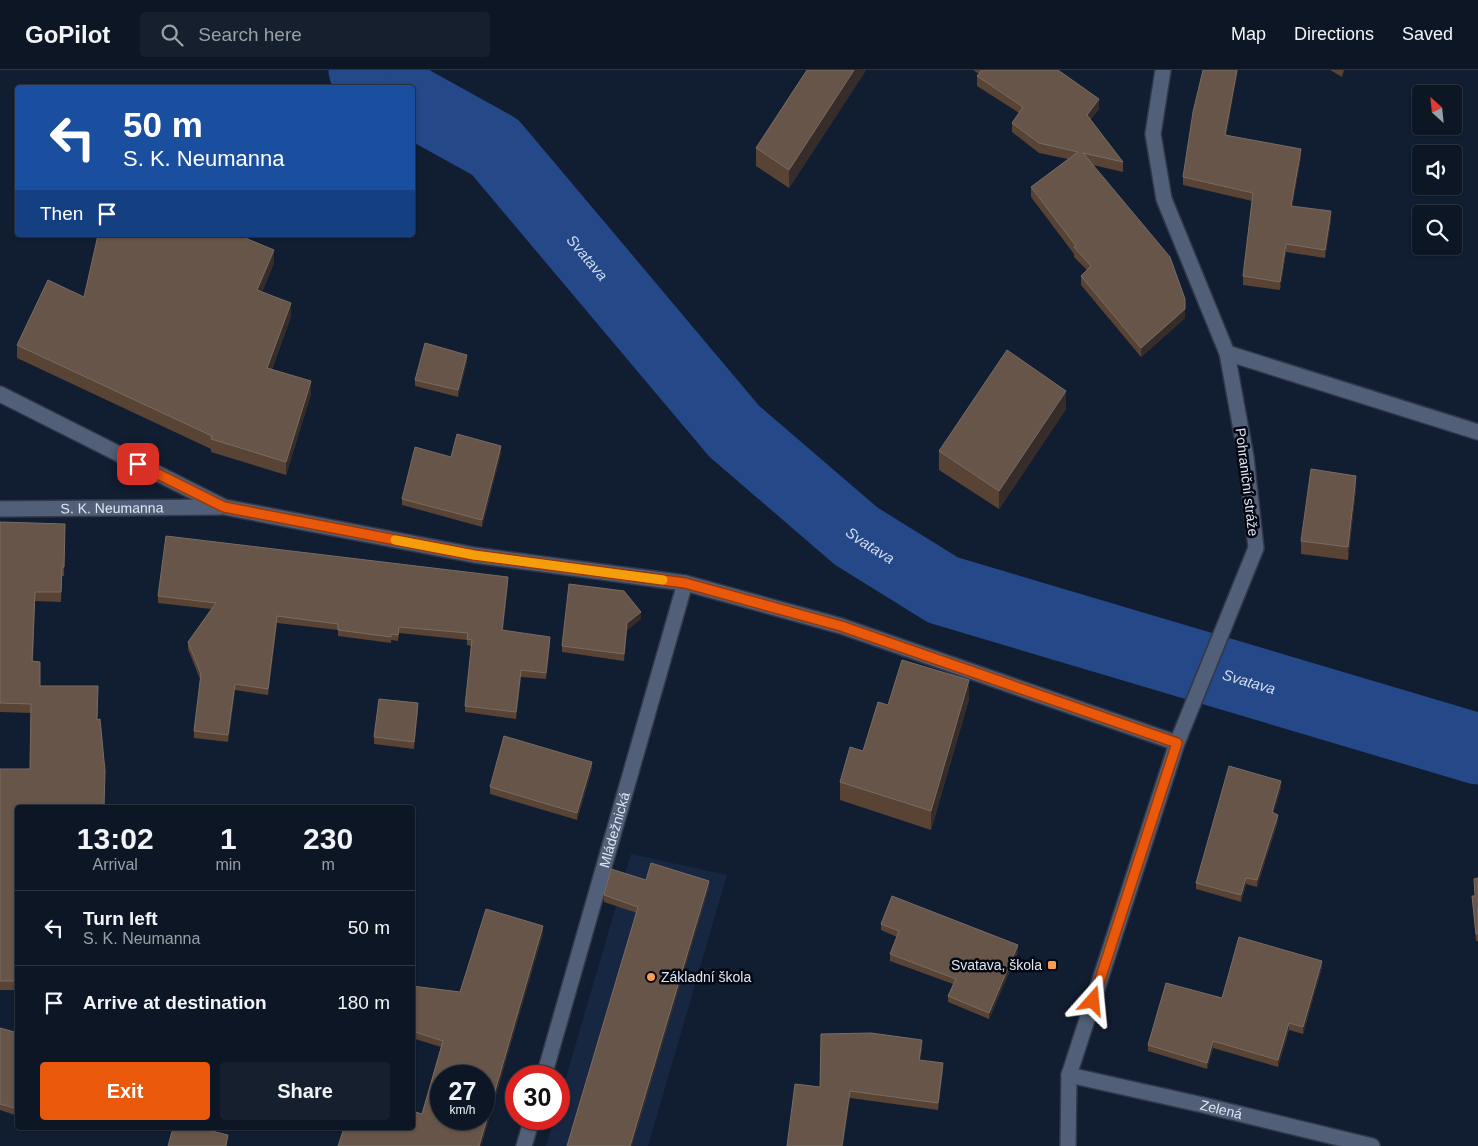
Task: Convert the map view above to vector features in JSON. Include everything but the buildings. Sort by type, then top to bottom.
[{"type":"street","name":"Pohraniční stráže","points":[[1068,1146],[1069,1075],[1177,743],[1256,548],[1246,457],[1227,353],[1164,199],[1153,134],[1164,70]]},
{"type":"street","points":[[1227,353],[1478,432]]},
{"type":"street","name":"S. K. Neumanna","points":[[0,394],[224,507]]},
{"type":"street","name":"S. K. Neumanna","points":[[0,509],[224,507],[474,555],[685,583],[841,626],[1177,743]]},
{"type":"street","name":"Mládežnická","points":[[547,1065],[685,583]]},
{"type":"street","name":"Zelená","points":[[1069,1075],[1203,1104],[1372,1146]]},
{"type":"street","points":[[524,1146],[529,1130]]},
{"type":"shaded area","name":"Základní škola","points":[[631,854],[727,875],[648,1146],[546,1146],[551,1130],[570,1130],[570,1065]]},
{"type":"waterway","name":"Svatava","points":[[364,70],[376,73],[386,85]]},
{"type":"waterway","points":[[392,85],[395,70]]},
{"type":"waterway","name":"Svatava","points":[[415,103],[495,147],[734,431],[856,536],[943,590],[1478,749]]},
{"type":"slow traffic","points":[[395,540],[474,555],[663,580]]},
{"type":"place","name":"Svatava, škola","points":[[1052,965]]},
{"type":"place","name":"Základní škola","points":[[651,977]]},
{"type":"route","points":[[138,464],[224,507],[474,555],[685,583],[841,626],[1177,743],[1093,1001]]}]
